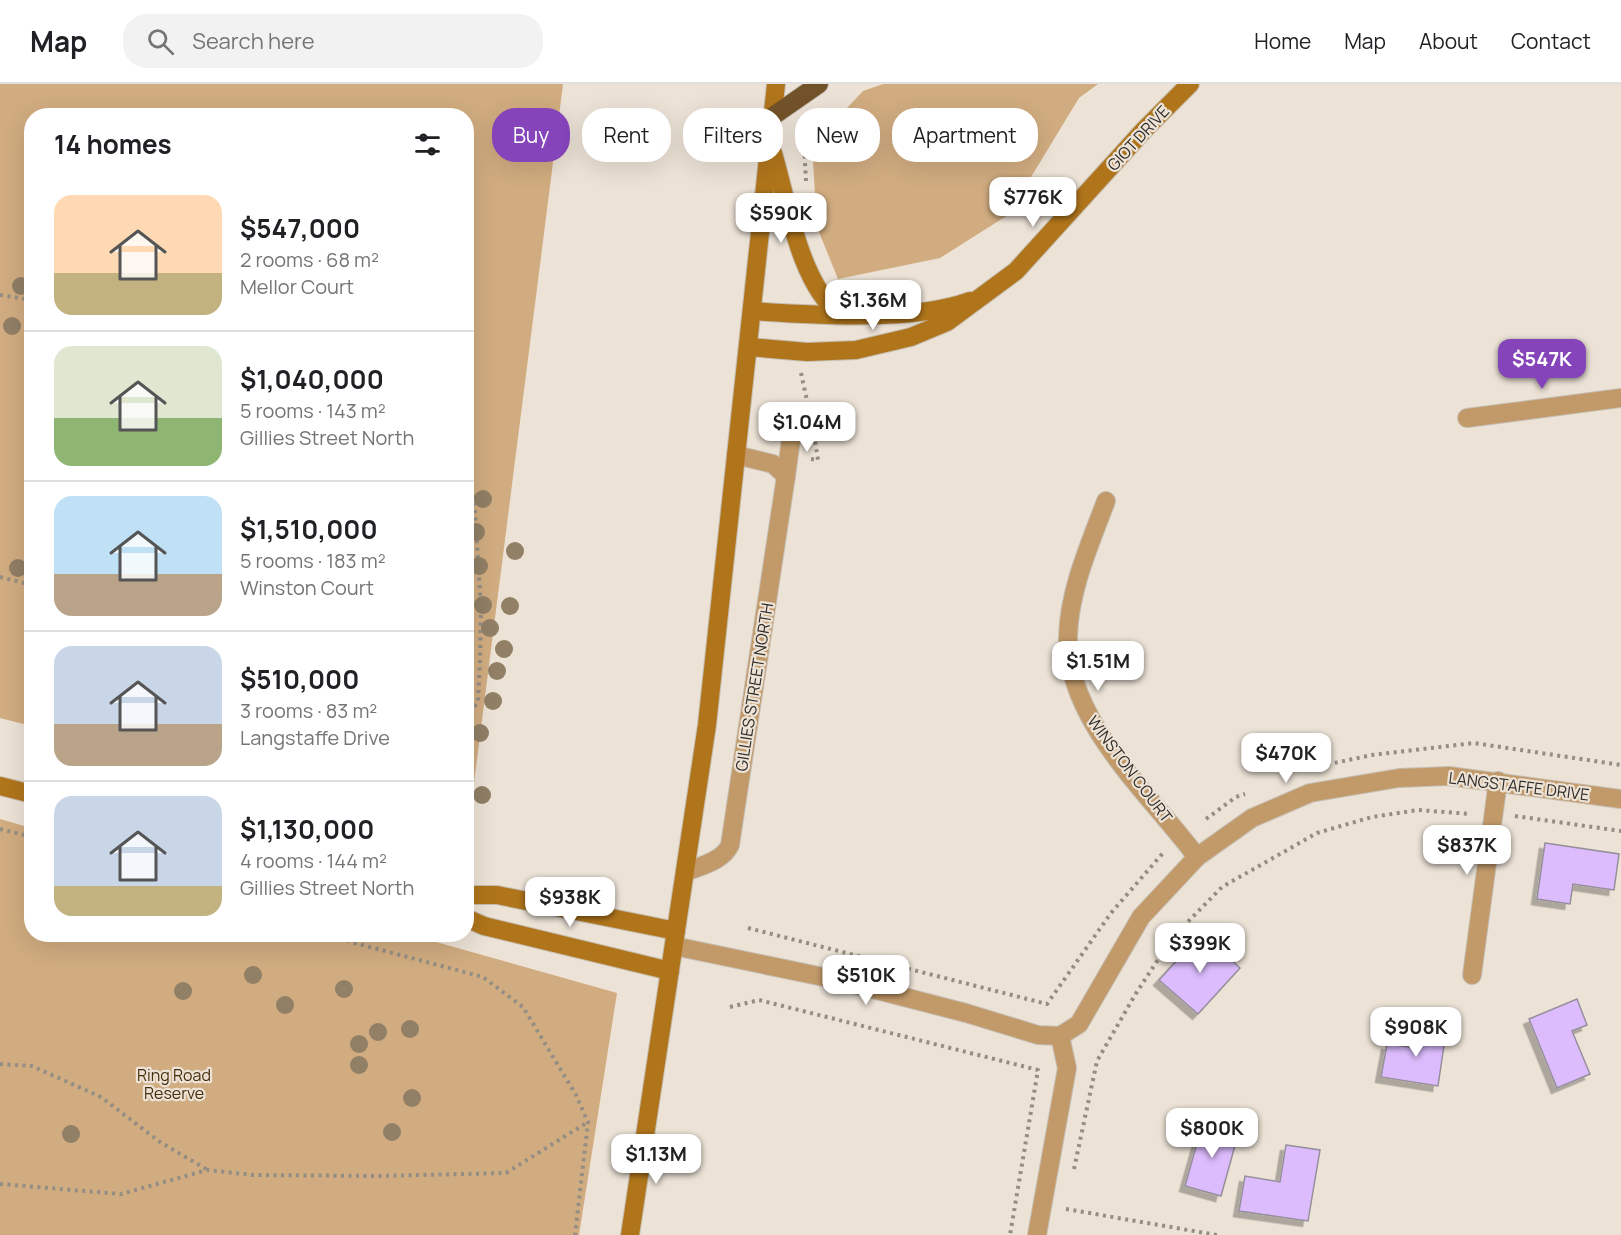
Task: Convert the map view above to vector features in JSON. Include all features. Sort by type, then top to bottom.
[{"type":"highway","points":[[783,109],[819,84]]},
{"type":"street","points":[[774,108],[776,84]]},
{"type":"street","name":"GIOT DRIVE","points":[[749,347],[834,351],[883,345],[947,322],[1016,271],[1043,244],[1144,130],[1190,84]]},
{"type":"street","points":[[630,1235],[707,725],[768,162]]},
{"type":"street","points":[[776,162],[808,273],[822,297],[840,314]]},
{"type":"street","name":"GIOT DRIVE","points":[[752,310],[840,314],[906,313],[943,309],[985,294]]},
{"type":"street","points":[[1467,418],[1621,398]]},
{"type":"street","name":"GILLIES STREET NORTH","points":[[686,872],[715,860],[730,845],[793,425]]},
{"type":"street","points":[[736,455],[773,464],[786,476]]},
{"type":"street","name":"WINSTON COURT","points":[[1106,501],[1076,585],[1068,637],[1073,680],[1090,719],[1197,857]]},
{"type":"street","name":"LANGSTAFFE DRIVE","points":[[1060,1035],[1079,1024],[1141,917],[1197,857],[1252,818],[1310,793],[1415,776],[1449,776],[1621,799]]},
{"type":"street","points":[[1472,975],[1498,781]]},
{"type":"street","points":[[0,786],[24,792]]},
{"type":"street","points":[[474,895],[497,896],[675,938],[966,1012],[1038,1035],[1060,1035],[1067,1068],[1039,1235]]},
{"type":"street","points":[[474,922],[484,926],[670,971]]},
{"type":"path","points":[[0,295],[24,299]]},
{"type":"path","points":[[474,496],[481,608],[478,702],[474,707]]},
{"type":"path","points":[[0,578],[24,583]]},
{"type":"path","points":[[1474,743],[1621,765]]},
{"type":"path","points":[[1073,1176],[1097,1061],[1135,994],[1172,938],[1222,887],[1317,833],[1372,817],[1418,810],[1522,817],[1621,831]]},
{"type":"path","points":[[0,829],[24,835]]},
{"type":"path","points":[[748,928],[1047,1004],[1111,913],[1163,853]]},
{"type":"path","points":[[351,942],[483,977],[523,1007],[576,1095],[588,1122],[575,1235]]},
{"type":"path","points":[[730,1007],[759,1000],[1038,1070],[1010,1235]]},
{"type":"path","points":[[0,1064],[32,1066],[101,1097],[160,1142],[207,1170]]},
{"type":"path","points":[[0,1185],[121,1194],[207,1170],[253,1175],[378,1176],[506,1173],[588,1122]]},
{"type":"path","points":[[1068,1199],[1066,1211],[1217,1235]]},
{"type":"green space","points":[[0,84],[563,84],[560,108],[492,108],[492,162],[553,162],[474,783],[474,108],[24,108],[24,724],[0,718]]},
{"type":"green space","points":[[883,84],[1098,84],[1079,98],[1008,215],[940,258],[838,279],[817,227],[813,162],[880,162],[880,108],[847,108],[863,91]]},
{"type":"green space","name":"Ring Road Reserve","points":[[0,819],[24,826],[24,942],[436,942],[617,993],[579,1235],[0,1235]]},
{"type":"building","points":[[1545,843],[1619,854],[1614,890],[1573,884],[1570,904],[1537,899]]},
{"type":"building","points":[[1202,933],[1240,968],[1198,1014],[1159,980]]},
{"type":"building","points":[[1577,999],[1587,1025],[1572,1031],[1590,1074],[1557,1088],[1529,1019]]},
{"type":"building","points":[[1414,1027],[1446,1032],[1438,1086],[1381,1077],[1387,1044],[1410,1047]]},
{"type":"building","points":[[1203,1122],[1239,1131],[1221,1196],[1185,1186]]},
{"type":"building","points":[[1286,1145],[1320,1150],[1308,1221],[1239,1211],[1245,1176],[1280,1182]]}]
